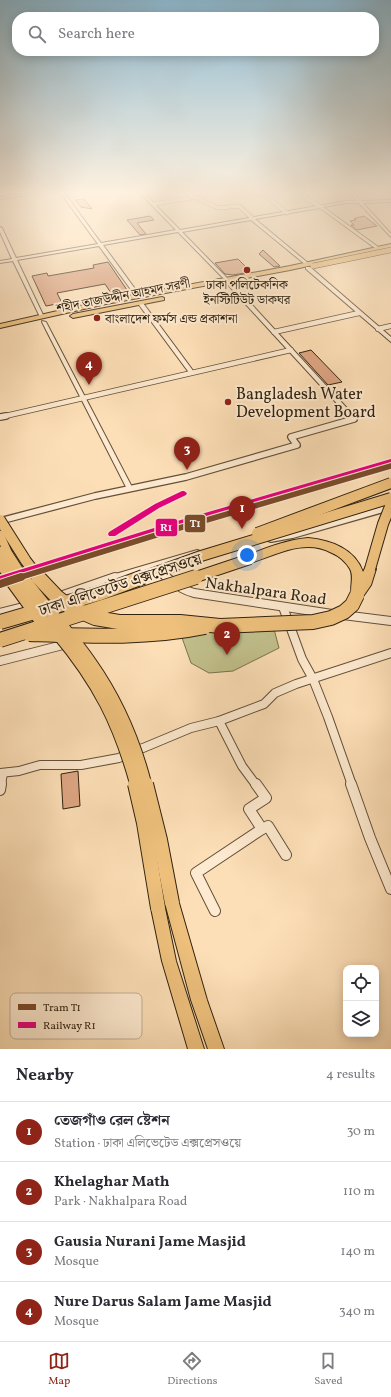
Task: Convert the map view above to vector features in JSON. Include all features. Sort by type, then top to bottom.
[{"type":"highway","points":[[201,556],[298,517],[391,483]]},
{"type":"highway","name":"ঢাকা এলিভেটেড এক্সপ্রেসওয়ে","points":[[0,622],[100,593],[201,556],[391,498]]},
{"type":"highway","points":[[0,521],[27,563],[47,587],[65,604],[84,615],[116,622],[181,622],[209,626],[257,625],[328,619],[346,611],[353,604],[357,595],[365,585],[383,524],[391,506]]},
{"type":"highway","name":"ঢাকা এলিভেটেড এক্সপ্রেসওয়ে","points":[[0,640],[164,589],[280,548],[301,543],[310,542],[331,547],[345,554],[356,568],[358,576],[357,595]]},
{"type":"highway","points":[[0,564],[35,613],[63,642]]},
{"type":"highway","points":[[0,632],[82,636],[177,633],[209,626]]},
{"type":"main road","name":"শহীদ তাজউদ্দীন আহমদ সরণী","points":[[0,331],[118,300],[140,300],[231,285],[386,248]]},
{"type":"main road","points":[[309,266],[386,248]]},
{"type":"main road","name":"শহীদ তাজউদ্দীন আহমদ সরণী","points":[[0,326],[134,305],[130,302],[226,280],[290,268],[391,253]]},
{"type":"main road","points":[[112,309],[122,304],[118,300]]},
{"type":"main road","points":[[0,535],[15,563],[32,588],[92,663],[123,716],[145,776],[155,813],[172,903],[199,1000],[216,1049]]},
{"type":"main road","points":[[0,551],[24,591],[63,642],[76,656],[96,685],[122,739],[136,785],[146,828],[158,908],[169,961],[196,1049]]},
{"type":"street","points":[[5,240],[43,320],[130,490]]},
{"type":"street","points":[[96,240],[192,373]]},
{"type":"street","points":[[0,262],[128,240]]},
{"type":"street","points":[[187,240],[226,280]]},
{"type":"street","points":[[278,240],[391,340]]},
{"type":"street","points":[[373,240],[386,248]]},
{"type":"street","points":[[0,521],[95,496],[130,490],[186,477],[297,446],[292,437],[354,419],[231,285]]},
{"type":"street","points":[[274,332],[359,313]]},
{"type":"street","points":[[378,329],[391,326]]},
{"type":"street","points":[[0,417],[84,399],[291,350]]},
{"type":"street","points":[[0,613],[38,603],[183,556],[293,535],[391,506]]},
{"type":"street","name":"Nakhalpara Road","points":[[143,568],[152,568],[175,583],[182,590],[283,607],[391,621]]},
{"type":"street","points":[[38,603],[93,673],[109,702],[131,751]]},
{"type":"street","points":[[283,607],[302,659],[313,679],[328,717],[370,838],[391,889]]},
{"type":"street","points":[[0,661],[63,642]]},
{"type":"street","points":[[0,790],[2,773],[19,771],[40,765],[81,765],[119,758],[131,751],[143,748],[191,728],[219,721],[264,704],[275,693],[391,653]]},
{"type":"street","points":[[219,721],[242,766],[266,798],[249,809],[262,829]]},
{"type":"street","points":[[215,911],[196,873],[268,826],[286,855]]},
{"type":"shaded area","points":[[274,629],[279,648],[233,671],[209,673],[191,663],[181,635],[201,632]]},
{"type":"building","points":[[263,250],[280,266],[274,267],[259,254]]},
{"type":"building","points":[[238,259],[251,272],[233,275],[225,274],[215,263]]},
{"type":"building","points":[[108,262],[127,290],[111,293],[105,284],[57,293],[62,303],[46,306],[32,276],[47,273],[48,276],[94,268],[93,265]]},
{"type":"building","points":[[311,350],[342,382],[328,385],[299,353]]},
{"type":"building","points":[[78,771],[80,806],[63,809],[61,774]]},
{"type":"tram line","name":"T1","points":[[0,584],[169,531],[391,466]]},
{"type":"rail line","name":"R1","points":[[0,579],[167,527],[391,461]]},
{"type":"rail line","name":"R1","points":[[112,534],[157,506],[184,493]]},
{"type":"place","name":"ঢাকা পলিটেকনিক ইনস্টিটিউট ডাকঘর","points":[[247,270]]},
{"type":"place","name":"বাংলাদেশ ফর্মস এন্ড প্রকাশনা","points":[[97,318]]},
{"type":"place","name":"Nure Darus Salam Jame Masjid","points":[[89,385]]},
{"type":"place","name":"Bangladesh Water Development Board","points":[[228,402]]},
{"type":"place","name":"Gausia Nurani Jame Masjid","points":[[187,470]]},
{"type":"place","name":"তেজগাঁও রেল ষ্টেশন","points":[[242,529]]},
{"type":"place","name":"Khelaghar Math","points":[[227,655]]}]
